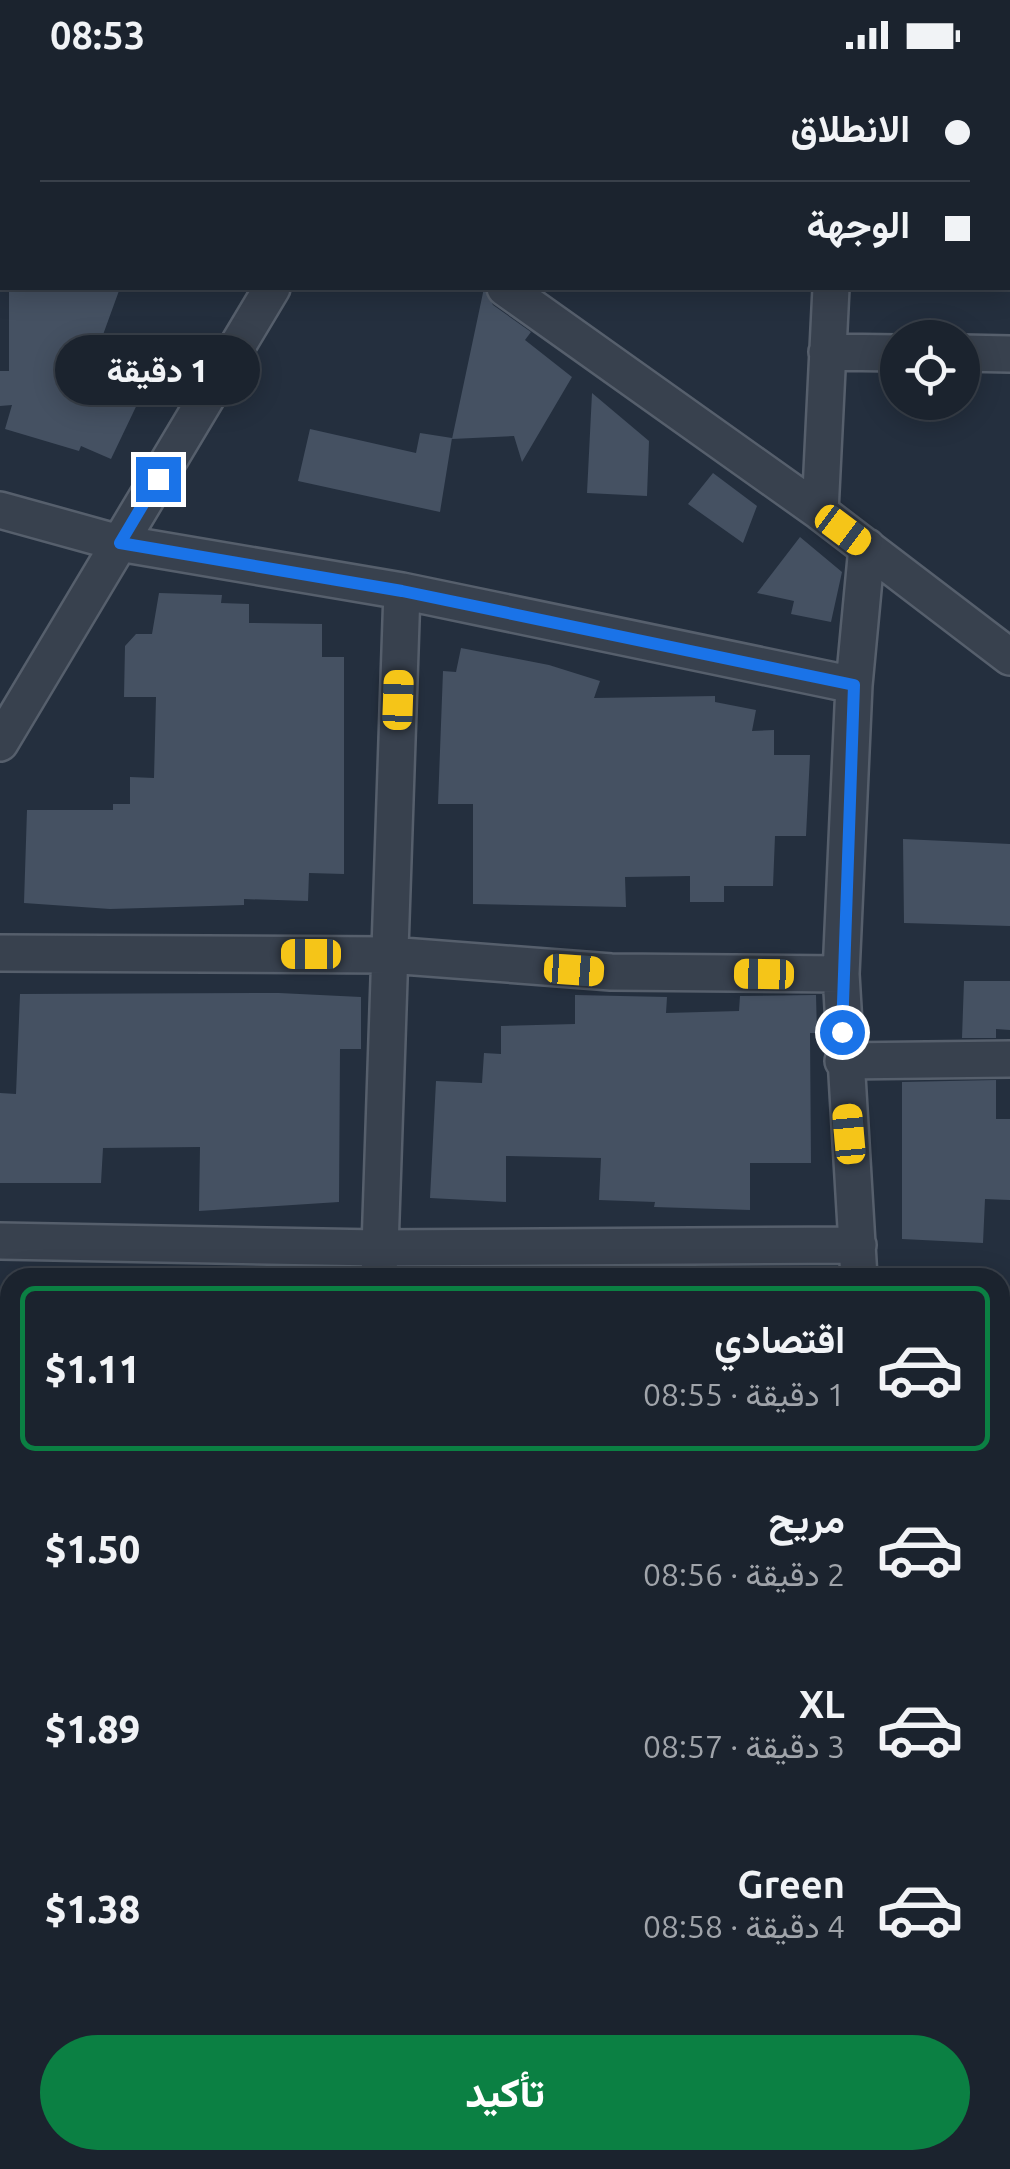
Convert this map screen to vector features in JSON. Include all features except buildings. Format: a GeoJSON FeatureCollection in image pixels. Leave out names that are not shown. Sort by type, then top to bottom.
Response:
{"type":"FeatureCollection","features":[{"type":"Feature","properties":{"kind":"street"},"geometry":{"type":"LineString","coordinates":[[0,743],[271,290]]}},
{"type":"Feature","properties":{"kind":"street"},"geometry":{"type":"LineString","coordinates":[[508,290],[820,512],[1010,657]]}},
{"type":"Feature","properties":{"kind":"street"},"geometry":{"type":"LineString","coordinates":[[820,512],[831,290]]}},
{"type":"Feature","properties":{"kind":"street"},"geometry":{"type":"LineString","coordinates":[[827,352],[880,353]]}},
{"type":"Feature","properties":{"kind":"street"},"geometry":{"type":"LineString","coordinates":[[980,353],[1010,354]]}},
{"type":"Feature","properties":{"kind":"street"},"geometry":{"type":"LineString","coordinates":[[0,510],[120,543],[402,591],[854,685]]}},
{"type":"Feature","properties":{"kind":"street"},"geometry":{"type":"LineString","coordinates":[[0,1241],[378,1263],[858,1261],[843,1060],[841,974],[854,685],[867,548]]}},
{"type":"Feature","properties":{"kind":"street"},"geometry":{"type":"LineString","coordinates":[[378,1263],[402,591]]}},
{"type":"Feature","properties":{"kind":"street"},"geometry":{"type":"LineString","coordinates":[[0,953],[389,955],[611,972],[841,974]]}},
{"type":"Feature","properties":{"kind":"street"},"geometry":{"type":"LineString","coordinates":[[843,1060],[1010,1058]]}},
{"type":"Feature","properties":{"kind":"route"},"geometry":{"type":"LineString","coordinates":[[158,479],[120,543],[402,591],[854,685],[841,974],[842,1032]]}}]}
